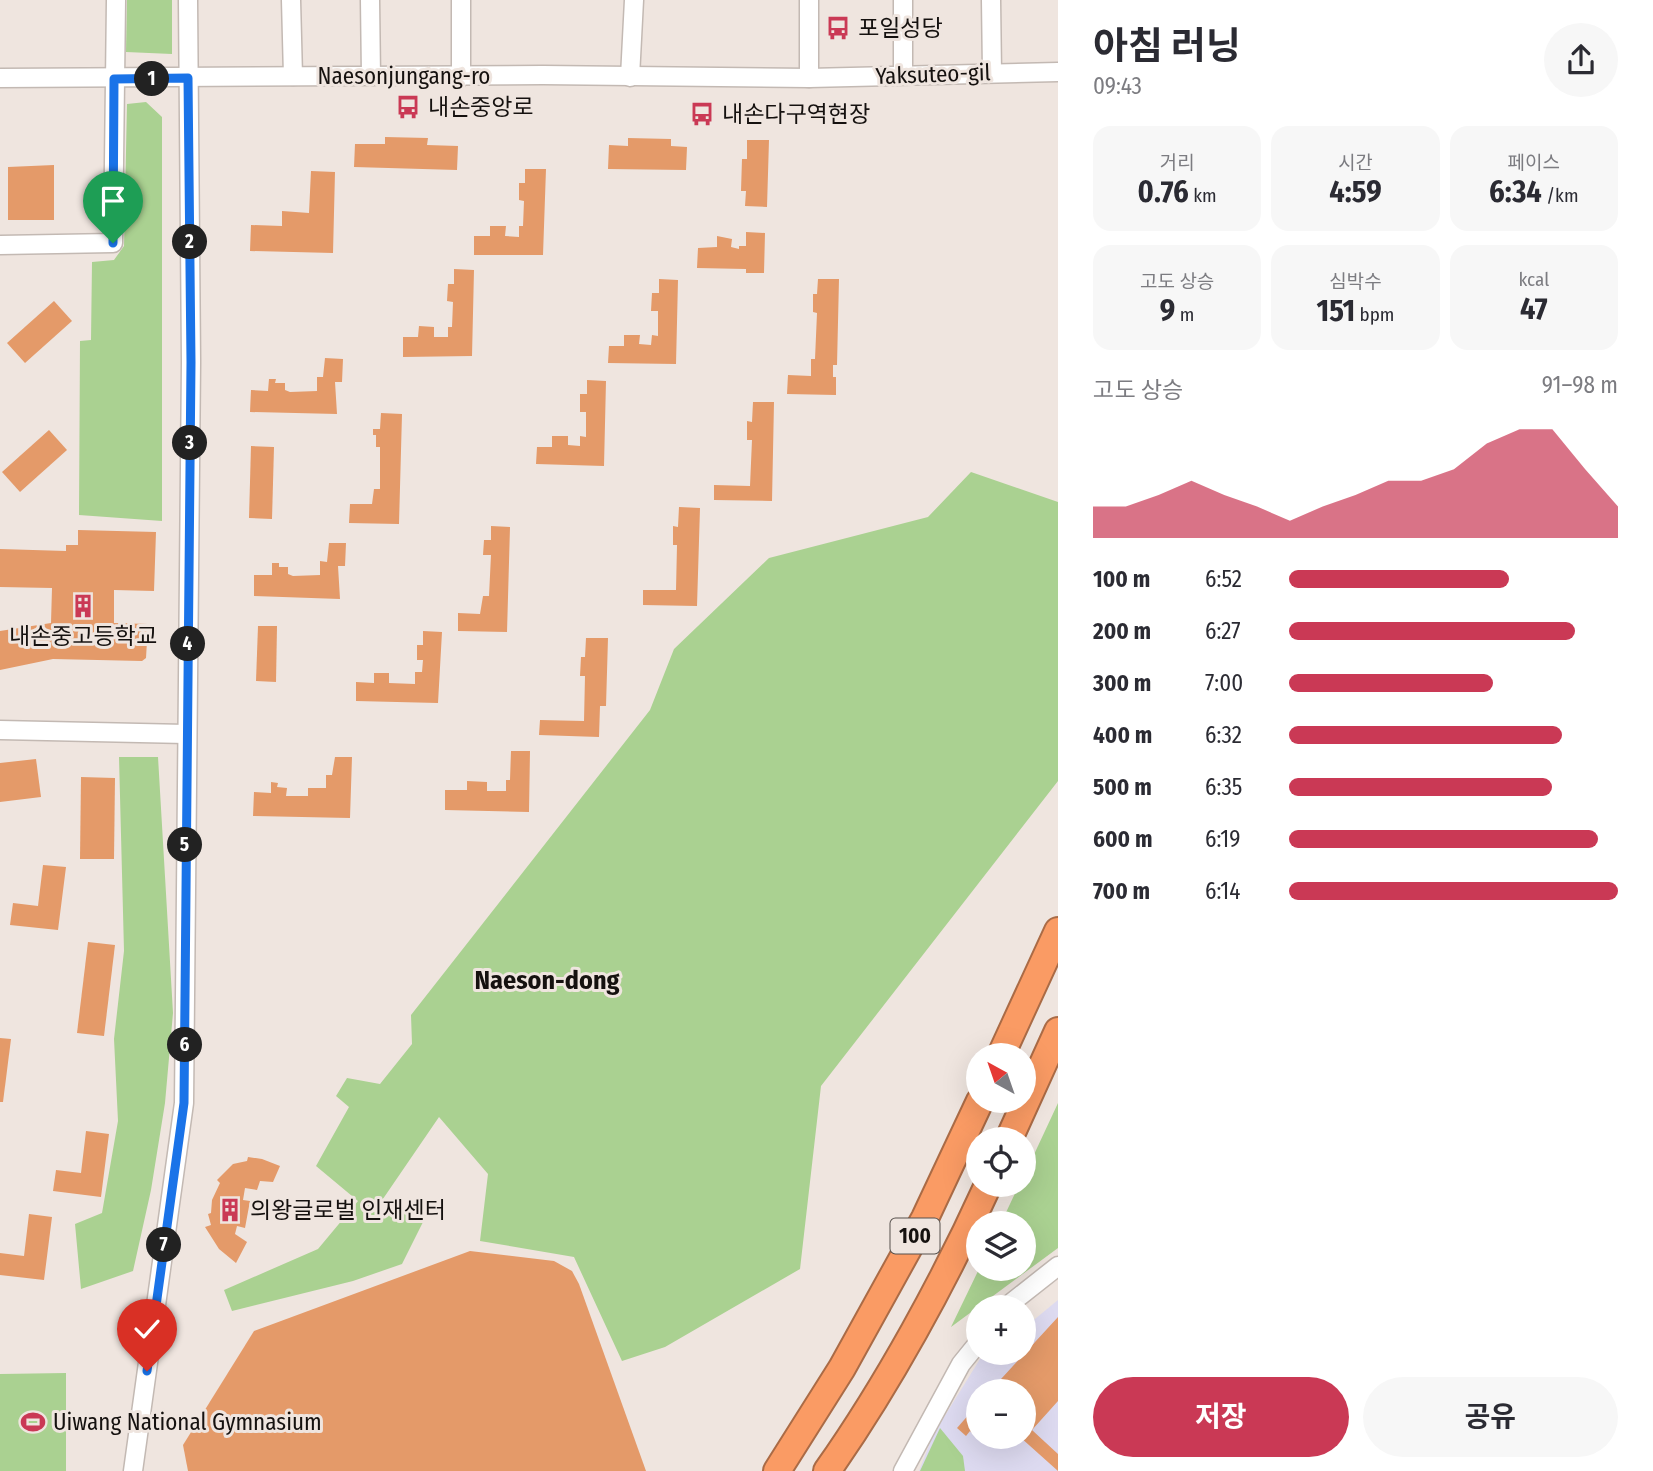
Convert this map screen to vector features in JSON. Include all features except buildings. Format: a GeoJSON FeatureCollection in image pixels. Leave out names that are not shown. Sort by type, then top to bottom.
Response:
{"type":"FeatureCollection","features":[{"type":"Feature","properties":{"kind":"highway"},"geometry":{"type":"LineString","coordinates":[[1007,1043],[1058,931]]}},
{"type":"Feature","properties":{"kind":"highway"},"geometry":{"type":"LineString","coordinates":[[1014,1127],[1058,1031]]}},
{"type":"Feature","properties":{"kind":"highway","name":"100"},"geometry":{"type":"LineString","coordinates":[[777,1471],[842,1368],[925,1218],[973,1113]]}},
{"type":"Feature","properties":{"kind":"highway","name":"100"},"geometry":{"type":"LineString","coordinates":[[827,1471],[881,1386],[964,1237],[982,1197]]}},
{"type":"Feature","properties":{"kind":"street"},"geometry":{"type":"LineString","coordinates":[[0,245],[113,243],[116,0]]}},
{"type":"Feature","properties":{"kind":"street"},"geometry":{"type":"LineString","coordinates":[[133,1471],[184,1103],[191,362],[188,0]]}},
{"type":"Feature","properties":{"kind":"street"},"geometry":{"type":"LineString","coordinates":[[291,0],[293,76]]}},
{"type":"Feature","properties":{"kind":"street"},"geometry":{"type":"LineString","coordinates":[[370,0],[371,76]]}},
{"type":"Feature","properties":{"kind":"street"},"geometry":{"type":"LineString","coordinates":[[461,0],[461,77]]}},
{"type":"Feature","properties":{"kind":"street"},"geometry":{"type":"LineString","coordinates":[[630,77],[634,0]]}},
{"type":"Feature","properties":{"kind":"street"},"geometry":{"type":"LineString","coordinates":[[808,78],[809,0]]}},
{"type":"Feature","properties":{"kind":"street"},"geometry":{"type":"LineString","coordinates":[[903,0],[903,75]]}},
{"type":"Feature","properties":{"kind":"street"},"geometry":{"type":"LineString","coordinates":[[991,0],[992,72]]}},
{"type":"Feature","properties":{"kind":"street","name":"Yaksuteo-gil"},"geometry":{"type":"LineString","coordinates":[[808,78],[1058,72]]}},
{"type":"Feature","properties":{"kind":"street","name":"Naesonjungang-ro"},"geometry":{"type":"LineString","coordinates":[[0,78],[808,78]]}},
{"type":"Feature","properties":{"kind":"street"},"geometry":{"type":"LineString","coordinates":[[0,730],[186,734]]}},
{"type":"Feature","properties":{"kind":"street"},"geometry":{"type":"LineString","coordinates":[[1021,1295],[1058,1266]]}},
{"type":"Feature","properties":{"kind":"street"},"geometry":{"type":"LineString","coordinates":[[903,1471],[966,1358]]}},
{"type":"Feature","properties":{"kind":"shaded area"},"geometry":{"type":"Polygon","coordinates":[[[1058,1300],[1058,1471],[919,1471],[933,1435],[966,1382],[966,1449],[1036,1449],[1036,1379],[968,1379],[976,1365],[1036,1365],[1036,1318],[1058,1300]]]}},
{"type":"Feature","properties":{"kind":"green space"},"geometry":{"type":"Polygon","coordinates":[[[127,0],[172,0],[172,54],[126,52],[127,0]]]}},
{"type":"Feature","properties":{"kind":"green space"},"geometry":{"type":"Polygon","coordinates":[[[146,102],[162,117],[162,521],[79,515],[80,341],[91,340],[92,262],[114,260],[124,246],[127,104],[146,102]]]}},
{"type":"Feature","properties":{"kind":"green space"},"geometry":{"type":"Polygon","coordinates":[[[971,472],[1058,502],[1058,781],[821,1086],[800,1269],[665,1347],[622,1361],[574,1257],[480,1241],[488,1174],[439,1117],[374,1212],[429,1210],[402,1264],[353,1281],[232,1311],[224,1290],[318,1249],[358,1201],[316,1166],[349,1107],[336,1096],[347,1078],[380,1084],[412,1044],[411,1015],[650,710],[674,649],[769,558],[928,517],[971,472]]]}},
{"type":"Feature","properties":{"kind":"green space"},"geometry":{"type":"Polygon","coordinates":[[[119,757],[158,757],[173,1013],[165,1103],[151,1190],[133,1271],[81,1289],[75,1224],[102,1213],[118,1121],[114,1039],[124,951],[119,757]]]}},
{"type":"Feature","properties":{"kind":"green space"},"geometry":{"type":"Polygon","coordinates":[[[1058,1103],[1058,1248],[1036,1264],[1036,1211],[1007,1211],[1013,1197],[1036,1197],[1036,1150],[1058,1103]]]}},
{"type":"Feature","properties":{"kind":"green space"},"geometry":{"type":"Polygon","coordinates":[[[973,1281],[1013,1281],[994,1295],[966,1295],[973,1281]]]}},
{"type":"Feature","properties":{"kind":"green space"},"geometry":{"type":"Polygon","coordinates":[[[966,1296],[966,1316],[951,1327],[966,1296]]]}},
{"type":"Feature","properties":{"kind":"green space","name":"Uiwang National Gymnasium"},"geometry":{"type":"Polygon","coordinates":[[[66,1373],[66,1471],[0,1471],[0,1374],[66,1373]]]}},
{"type":"Feature","properties":{"kind":"green space"},"geometry":{"type":"Polygon","coordinates":[[[940,1428],[963,1456],[965,1471],[920,1471],[940,1428]]]}},
{"type":"Feature","properties":{"kind":"place","name":"포일성당"},"geometry":{"type":"Point","coordinates":[838,28]}},
{"type":"Feature","properties":{"kind":"place","name":"내손중앙로"},"geometry":{"type":"Point","coordinates":[408,107]}},
{"type":"Feature","properties":{"kind":"place","name":"내손다구역현장"},"geometry":{"type":"Point","coordinates":[702,114]}},
{"type":"Feature","properties":{"kind":"place","name":"내손중고등학교"},"geometry":{"type":"Point","coordinates":[83,606]}},
{"type":"Feature","properties":{"kind":"place","name":"의왕글로벌 인재센터"},"geometry":{"type":"Point","coordinates":[230,1210]}},
{"type":"Feature","properties":{"kind":"place","name":"Uiwang National Gymnasium"},"geometry":{"type":"Point","coordinates":[33,1422]}},
{"type":"Feature","properties":{"kind":"district","name":"Naeson-dong"},"geometry":{"type":"Point","coordinates":[547,980]}},
{"type":"Feature","properties":{"kind":"route"},"geometry":{"type":"LineString","coordinates":[[113,243],[114,79],[188,78],[191,362],[184,1103],[147,1371]]}}]}
